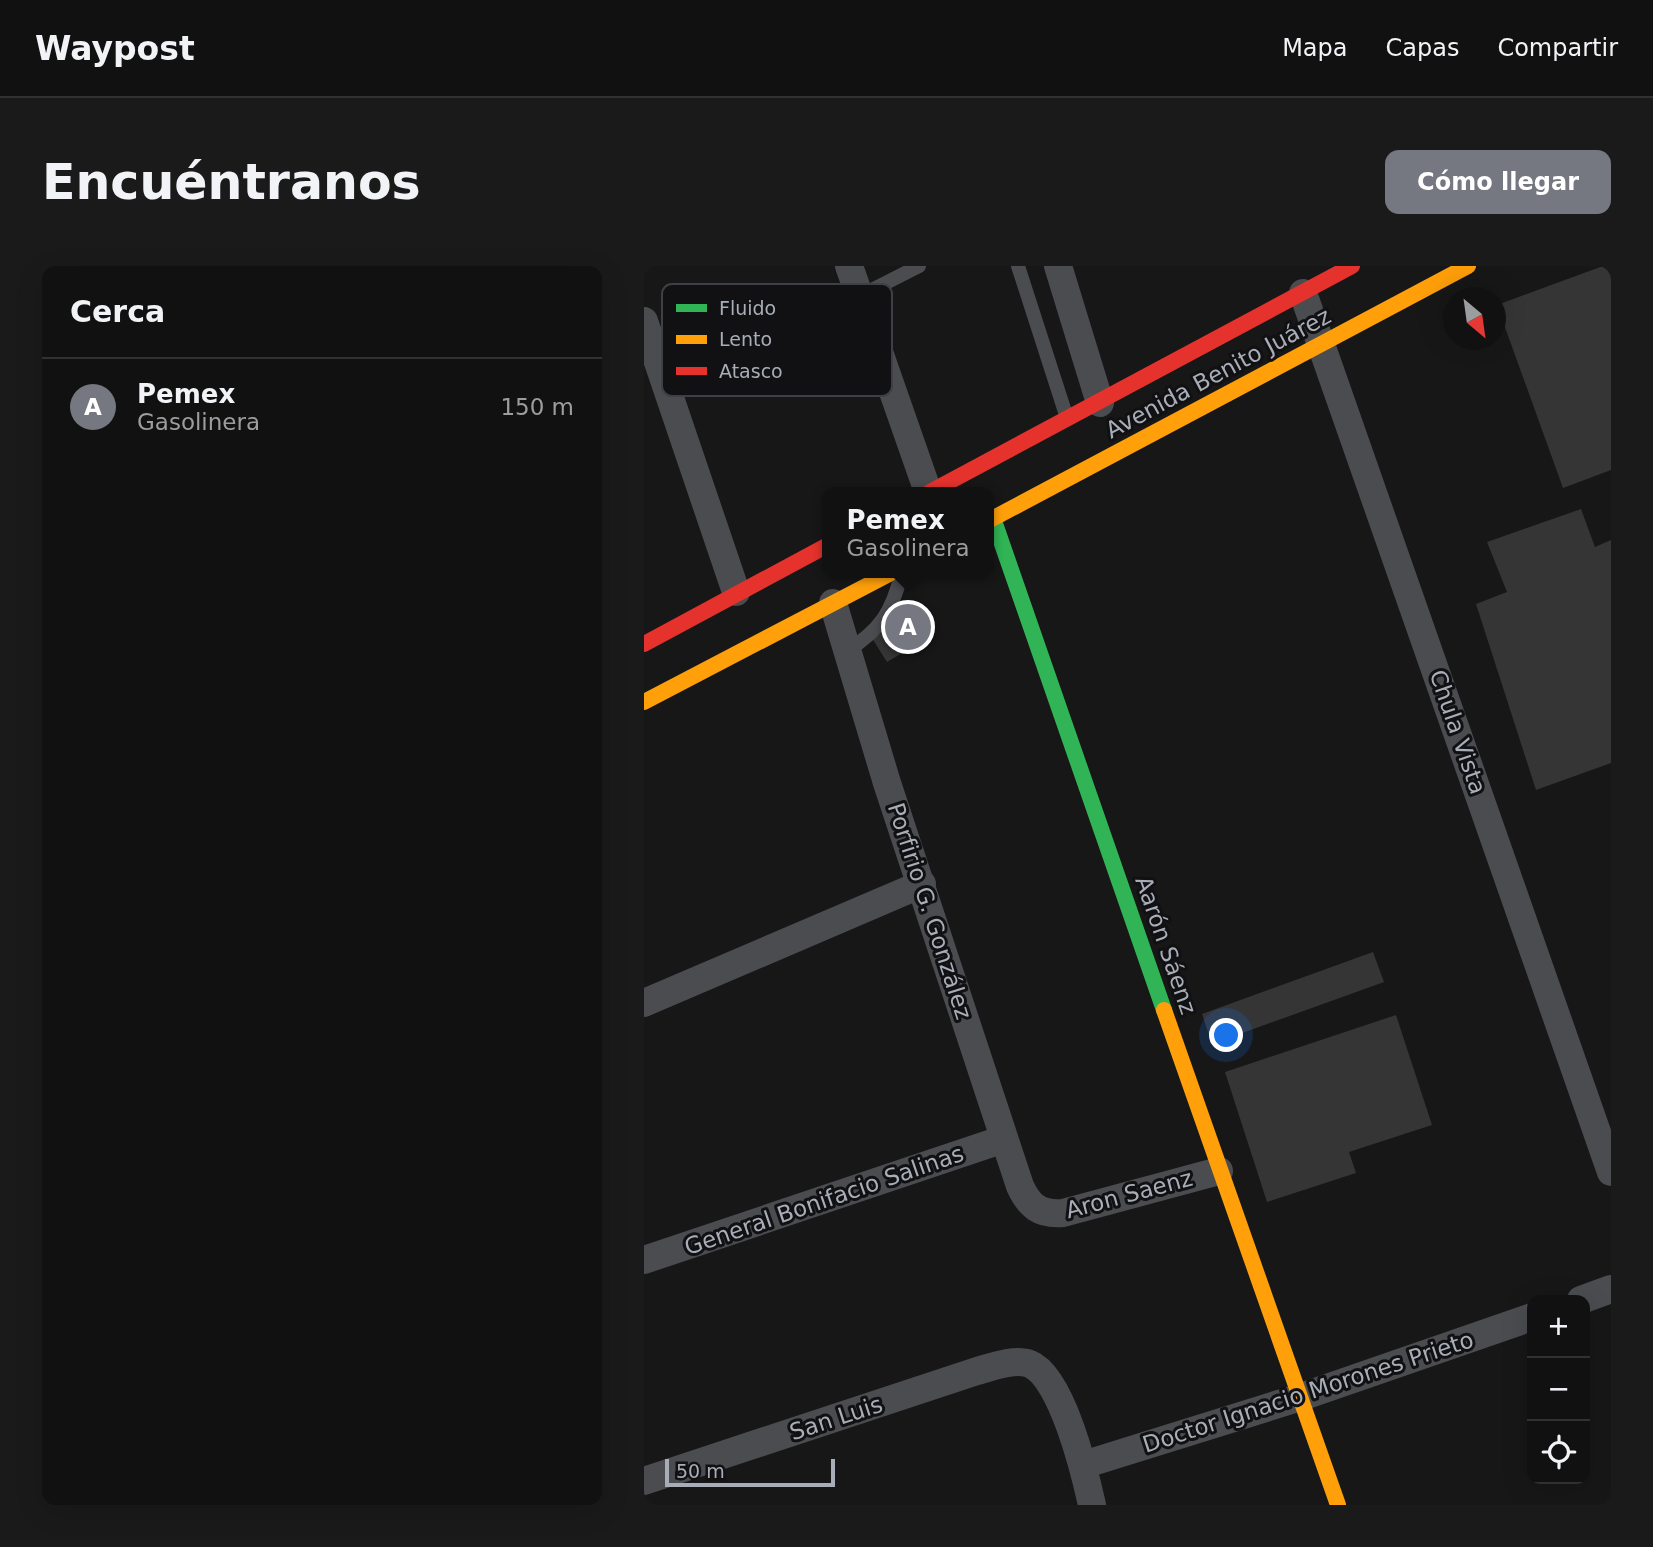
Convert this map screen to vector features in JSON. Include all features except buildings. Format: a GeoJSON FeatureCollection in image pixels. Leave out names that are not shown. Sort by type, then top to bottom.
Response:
{"type":"FeatureCollection","features":[{"type":"Feature","properties":{"kind":"main road","name":"Avenida Benito Juárez"},"geometry":{"type":"LineString","coordinates":[[939,487],[1352,266]]}},
{"type":"Feature","properties":{"kind":"main road","name":"Avenida Benito Juárez"},"geometry":{"type":"LineString","coordinates":[[994,517],[1468,266]]}},
{"type":"Feature","properties":{"kind":"main road","name":"Aarón Sáenz"},"geometry":{"type":"LineString","coordinates":[[994,527],[1338,1505]]}},
{"type":"Feature","properties":{"kind":"main road"},"geometry":{"type":"LineString","coordinates":[[644,644],[736,592],[822,548]]}},
{"type":"Feature","properties":{"kind":"main road"},"geometry":{"type":"LineString","coordinates":[[644,702],[830,598],[879,578]]}},
{"type":"Feature","properties":{"kind":"main road"},"geometry":{"type":"LineString","coordinates":[[736,592],[743,599],[754,600],[787,586]]}},
{"type":"Feature","properties":{"kind":"street"},"geometry":{"type":"LineString","coordinates":[[849,266],[856,284]]}},
{"type":"Feature","properties":{"kind":"street"},"geometry":{"type":"LineString","coordinates":[[1058,266],[1100,402]]}},
{"type":"Feature","properties":{"kind":"street","name":"Chula Vista"},"geometry":{"type":"LineString","coordinates":[[1303,293],[1611,1172]]}},
{"type":"Feature","properties":{"kind":"street"},"geometry":{"type":"LineString","coordinates":[[644,321],[662,374]]}},
{"type":"Feature","properties":{"kind":"street"},"geometry":{"type":"LineString","coordinates":[[892,387],[927,487]]}},
{"type":"Feature","properties":{"kind":"street"},"geometry":{"type":"LineString","coordinates":[[669,396],[736,592]]}},
{"type":"Feature","properties":{"kind":"street","name":"Porfirio G. González"},"geometry":{"type":"LineString","coordinates":[[830,598],[887,783],[1020,1186],[1025,1198],[1039,1211]]}},
{"type":"Feature","properties":{"kind":"street"},"geometry":{"type":"LineString","coordinates":[[644,1003],[922,884]]}},
{"type":"Feature","properties":{"kind":"street","name":"General Bonifacio Salinas"},"geometry":{"type":"LineString","coordinates":[[644,1260],[1004,1139]]}},
{"type":"Feature","properties":{"kind":"street","name":"Aron Saenz"},"geometry":{"type":"LineString","coordinates":[[1039,1211],[1063,1213],[1219,1171]]}},
{"type":"Feature","properties":{"kind":"street"},"geometry":{"type":"LineString","coordinates":[[1590,1297],[1611,1289]]}},
{"type":"Feature","properties":{"kind":"street","name":"Doctor Ignacio Morones Prieto"},"geometry":{"type":"LineString","coordinates":[[1083,1465],[1301,1398],[1527,1319]]}},
{"type":"Feature","properties":{"kind":"street","name":"San Luis"},"geometry":{"type":"LineString","coordinates":[[644,1481],[977,1371],[1012,1363],[1029,1364],[1040,1371],[1056,1393],[1083,1465]]}},
{"type":"Feature","properties":{"kind":"street"},"geometry":{"type":"LineString","coordinates":[[1083,1465],[1092,1505]]}},
{"type":"Feature","properties":{"kind":"lane"},"geometry":{"type":"LineString","coordinates":[[884,284],[919,266]]}},
{"type":"Feature","properties":{"kind":"lane"},"geometry":{"type":"LineString","coordinates":[[1018,266],[1067,420]]}},
{"type":"Feature","properties":{"kind":"lane"},"geometry":{"type":"LineString","coordinates":[[847,651],[882,622],[895,600],[901,578]]}},
{"type":"Feature","properties":{"kind":"traffic: fast"},"geometry":{"type":"LineString","coordinates":[[994,521],[1164,1010]]}},
{"type":"Feature","properties":{"kind":"traffic: slow"},"geometry":{"type":"LineString","coordinates":[[994,518],[1468,266]]}},
{"type":"Feature","properties":{"kind":"traffic: slow"},"geometry":{"type":"LineString","coordinates":[[644,702],[881,578]]}},
{"type":"Feature","properties":{"kind":"traffic: slow"},"geometry":{"type":"LineString","coordinates":[[1164,1010],[1338,1505]]}},
{"type":"Feature","properties":{"kind":"traffic: jam"},"geometry":{"type":"LineString","coordinates":[[939,487],[1352,266]]}},
{"type":"Feature","properties":{"kind":"traffic: jam"},"geometry":{"type":"LineString","coordinates":[[644,644],[822,548]]}},
{"type":"Feature","properties":{"kind":"place","name":"Pemex"},"geometry":{"type":"Point","coordinates":[908,627]}}]}
